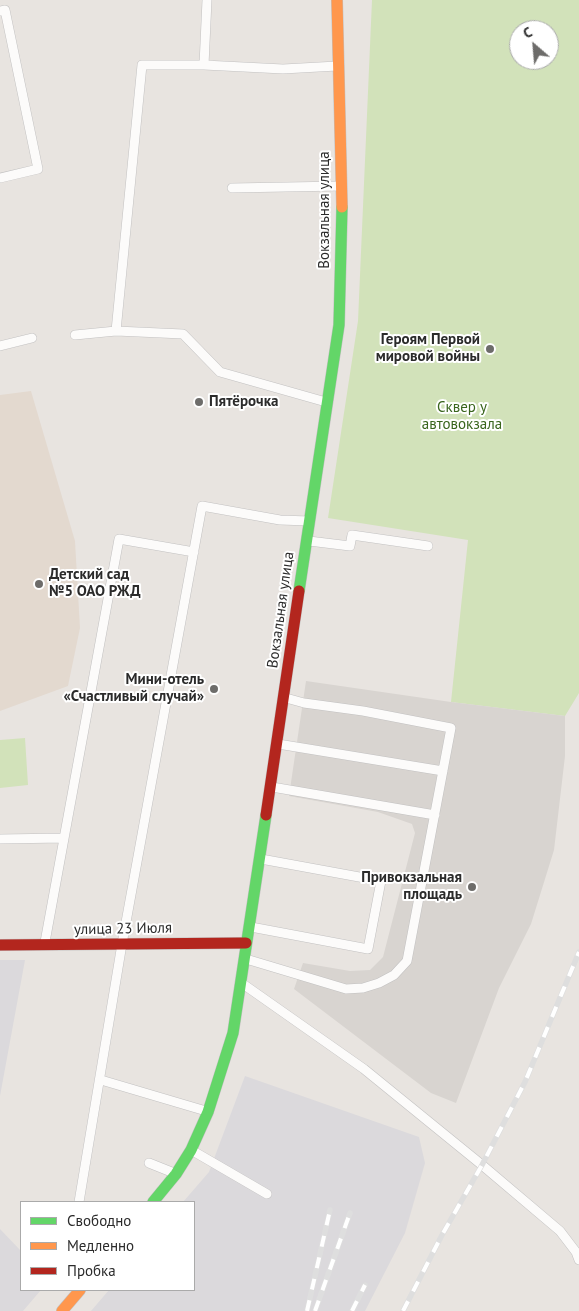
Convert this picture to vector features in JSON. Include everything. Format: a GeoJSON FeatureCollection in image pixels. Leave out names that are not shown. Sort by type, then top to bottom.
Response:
{"type":"FeatureCollection","features":[{"type":"Feature","properties":{"kind":"main road","name":"Вокзальная улица"},"geometry":{"type":"LineString","coordinates":[[154,1201],[176,1174],[191,1150],[208,1112],[233,1033],[241,982],[339,325],[342,186],[337,66],[337,0]]}},
{"type":"Feature","properties":{"kind":"main road","name":"улица 23 Июля"},"geometry":{"type":"LineString","coordinates":[[0,945],[246,943]]}},
{"type":"Feature","properties":{"kind":"main road"},"geometry":{"type":"LineString","coordinates":[[62,1311],[79,1291]]}},
{"type":"Feature","properties":{"kind":"lane"},"geometry":{"type":"LineString","coordinates":[[204,65],[207,0]]}},
{"type":"Feature","properties":{"kind":"lane"},"geometry":{"type":"LineString","coordinates":[[0,11],[5,10],[38,169],[0,178]]}},
{"type":"Feature","properties":{"kind":"lane"},"geometry":{"type":"LineString","coordinates":[[116,331],[142,65],[204,65],[283,69],[337,66]]}},
{"type":"Feature","properties":{"kind":"lane"},"geometry":{"type":"LineString","coordinates":[[232,188],[342,186]]}},
{"type":"Feature","properties":{"kind":"lane"},"geometry":{"type":"LineString","coordinates":[[75,335],[116,331],[182,334],[220,372],[328,403]]}},
{"type":"Feature","properties":{"kind":"lane"},"geometry":{"type":"LineString","coordinates":[[0,346],[32,338]]}},
{"type":"Feature","properties":{"kind":"lane"},"geometry":{"type":"LineString","coordinates":[[79,1201],[101,1080],[122,944],[202,506],[280,520],[309,521]]}},
{"type":"Feature","properties":{"kind":"lane"},"geometry":{"type":"LineString","coordinates":[[306,540],[350,546],[352,535],[428,546]]}},
{"type":"Feature","properties":{"kind":"lane"},"geometry":{"type":"LineString","coordinates":[[45,945],[119,539],[194,552]]}},
{"type":"Feature","properties":{"kind":"lane"},"geometry":{"type":"LineString","coordinates":[[244,958],[346,989],[363,988],[379,983],[394,975],[407,961],[451,728],[284,698]]}},
{"type":"Feature","properties":{"kind":"lane"},"geometry":{"type":"LineString","coordinates":[[276,743],[443,771]]}},
{"type":"Feature","properties":{"kind":"lane"},"geometry":{"type":"LineString","coordinates":[[269,787],[435,815]]}},
{"type":"Feature","properties":{"kind":"lane"},"geometry":{"type":"LineString","coordinates":[[0,839],[64,838]]}},
{"type":"Feature","properties":{"kind":"lane"},"geometry":{"type":"LineString","coordinates":[[248,926],[368,948],[381,881],[258,858]]}},
{"type":"Feature","properties":{"kind":"lane"},"geometry":{"type":"LineString","coordinates":[[241,982],[364,1069],[560,1231],[578,1256]]}},
{"type":"Feature","properties":{"kind":"lane"},"geometry":{"type":"LineString","coordinates":[[101,1080],[208,1112]]}},
{"type":"Feature","properties":{"kind":"lane"},"geometry":{"type":"LineString","coordinates":[[191,1150],[267,1194]]}},
{"type":"Feature","properties":{"kind":"lane"},"geometry":{"type":"LineString","coordinates":[[149,1162],[176,1174]]}},
{"type":"Feature","properties":{"kind":"shaded area","name":"Детский сад №5 ОАО РЖД"},"geometry":{"type":"Polygon","coordinates":[[[31,391],[75,541],[80,628],[68,686],[0,711],[0,395],[31,391]]]}},
{"type":"Feature","properties":{"kind":"shaded area","name":"Привокзальная площадь"},"geometry":{"type":"Polygon","coordinates":[[[306,681],[565,716],[565,756],[554,850],[531,924],[499,988],[456,1103],[431,1093],[294,989],[303,963],[350,971],[370,970],[383,957],[415,833],[412,824],[378,812],[289,796],[306,681]]]}},
{"type":"Feature","properties":{"kind":"shaded area"},"geometry":{"type":"Polygon","coordinates":[[[0,960],[25,960],[0,1096],[0,960]]]}},
{"type":"Feature","properties":{"kind":"shaded area"},"geometry":{"type":"Polygon","coordinates":[[[245,1076],[419,1137],[425,1163],[405,1233],[365,1311],[91,1311],[108,1291],[195,1291],[195,1201],[184,1201],[209,1172],[245,1076]]]}},
{"type":"Feature","properties":{"kind":"shaded area"},"geometry":{"type":"Polygon","coordinates":[[[0,1229],[20,1250],[20,1291],[40,1291],[23,1311],[0,1311],[0,1229]]]}},
{"type":"Feature","properties":{"kind":"green space","name":"Сквер у автовокзала"},"geometry":{"type":"Polygon","coordinates":[[[372,0],[579,0],[579,693],[565,716],[451,702],[468,540],[328,518],[358,321],[372,0]]]}},
{"type":"Feature","properties":{"kind":"green space"},"geometry":{"type":"Polygon","coordinates":[[[25,738],[28,785],[0,788],[0,740],[25,738]]]}},
{"type":"Feature","properties":{"kind":"railway"},"geometry":{"type":"LineString","coordinates":[[403,1311],[525,1082],[579,952]]}},
{"type":"Feature","properties":{"kind":"railway"},"geometry":{"type":"LineString","coordinates":[[307,1311],[330,1210]]}},
{"type":"Feature","properties":{"kind":"railway"},"geometry":{"type":"LineString","coordinates":[[315,1311],[350,1213]]}},
{"type":"Feature","properties":{"kind":"railway"},"geometry":{"type":"LineString","coordinates":[[352,1311],[365,1285]]}},
{"type":"Feature","properties":{"kind":"traffic: fast"},"geometry":{"type":"LineString","coordinates":[[299,591],[339,325],[342,207]]}},
{"type":"Feature","properties":{"kind":"traffic: fast"},"geometry":{"type":"LineString","coordinates":[[154,1201],[176,1174],[191,1150],[208,1112],[233,1033],[266,815]]}},
{"type":"Feature","properties":{"kind":"traffic: slow"},"geometry":{"type":"LineString","coordinates":[[337,0],[342,207]]}},
{"type":"Feature","properties":{"kind":"traffic: slow"},"geometry":{"type":"LineString","coordinates":[[62,1311],[79,1291]]}},
{"type":"Feature","properties":{"kind":"traffic: jam"},"geometry":{"type":"LineString","coordinates":[[266,815],[299,591]]}},
{"type":"Feature","properties":{"kind":"traffic: jam"},"geometry":{"type":"LineString","coordinates":[[0,945],[246,943]]}},
{"type":"Feature","properties":{"kind":"place","name":"Героям Первой мировой войны"},"geometry":{"type":"Point","coordinates":[490,349]}},
{"type":"Feature","properties":{"kind":"place","name":"Пятёрочка"},"geometry":{"type":"Point","coordinates":[199,402]}},
{"type":"Feature","properties":{"kind":"place","name":"Детский сад №5 ОАО РЖД"},"geometry":{"type":"Point","coordinates":[39,584]}},
{"type":"Feature","properties":{"kind":"place","name":"Мини-отель «Счастливый случай»"},"geometry":{"type":"Point","coordinates":[214,689]}},
{"type":"Feature","properties":{"kind":"place","name":"Привокзальная площадь"},"geometry":{"type":"Point","coordinates":[472,887]}}]}
